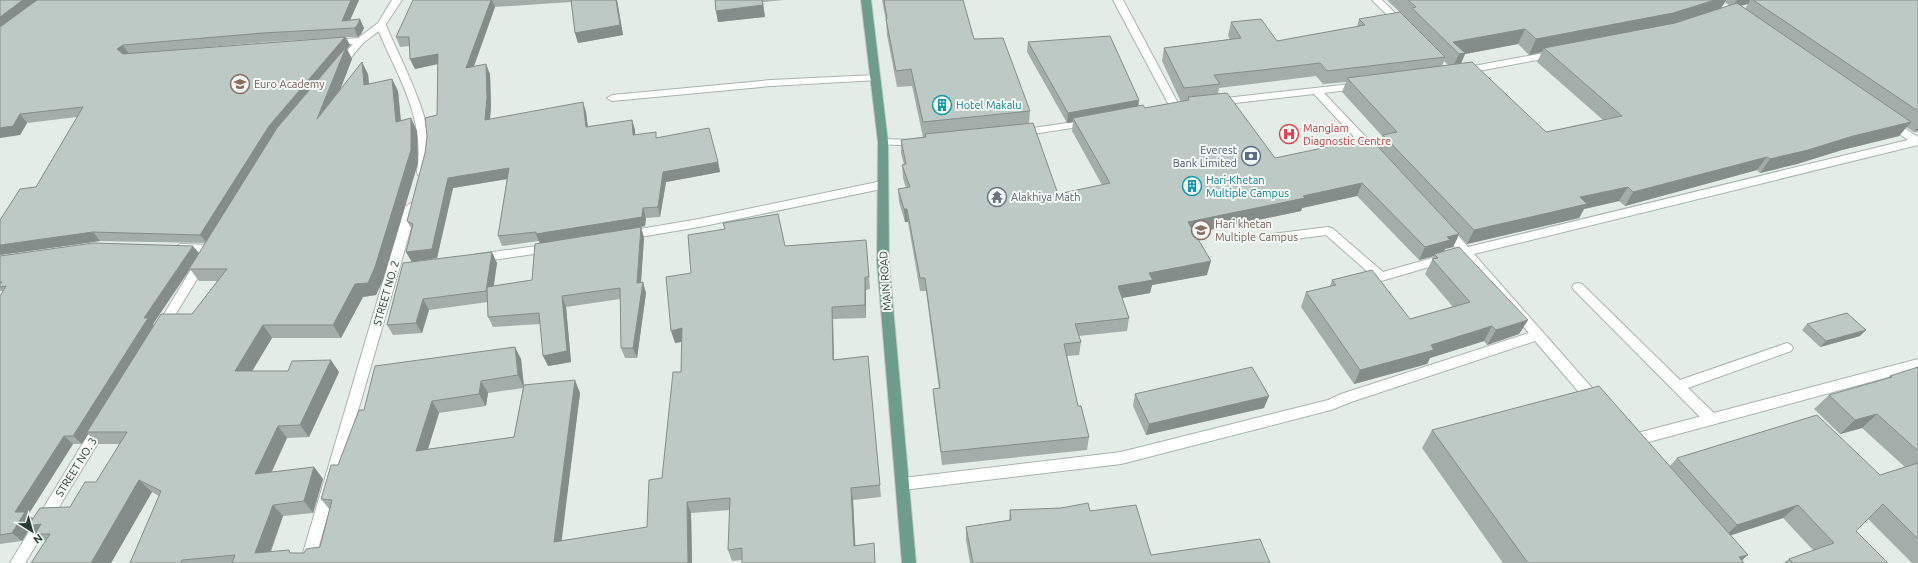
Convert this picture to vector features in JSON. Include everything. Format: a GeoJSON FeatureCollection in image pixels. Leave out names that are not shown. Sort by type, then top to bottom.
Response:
{"type":"FeatureCollection","features":[{"type":"Feature","properties":{"kind":"main road","name":"MAIN ROAD"},"geometry":{"type":"LineString","coordinates":[[866,0],[883,142],[883,262],[909,563]]}},
{"type":"Feature","properties":{"kind":"street"},"geometry":{"type":"LineString","coordinates":[[330,78],[360,41],[381,25],[397,0]]}},
{"type":"Feature","properties":{"kind":"street"},"geometry":{"type":"LineString","coordinates":[[1118,0],[1175,107]]}},
{"type":"Feature","properties":{"kind":"street"},"geometry":{"type":"LineString","coordinates":[[1377,0],[1413,35]]}},
{"type":"Feature","properties":{"kind":"street","name":"STREET NO. 2"},"geometry":{"type":"LineString","coordinates":[[307,563],[424,163],[424,133],[417,108],[381,25]]}},
{"type":"Feature","properties":{"kind":"street"},"geometry":{"type":"LineString","coordinates":[[321,43],[360,41]]}},
{"type":"Feature","properties":{"kind":"street"},"geometry":{"type":"LineString","coordinates":[[1450,74],[1566,52]]}},
{"type":"Feature","properties":{"kind":"street"},"geometry":{"type":"LineString","coordinates":[[612,98],[771,83],[875,78]]}},
{"type":"Feature","properties":{"kind":"street"},"geometry":{"type":"LineString","coordinates":[[1207,103],[1317,92],[1372,84]]}},
{"type":"Feature","properties":{"kind":"street"},"geometry":{"type":"LineString","coordinates":[[1317,92],[1380,159]]}},
{"type":"Feature","properties":{"kind":"street"},"geometry":{"type":"LineString","coordinates":[[1880,115],[1918,141]]}},
{"type":"Feature","properties":{"kind":"street"},"geometry":{"type":"LineString","coordinates":[[1012,134],[1097,122]]}},
{"type":"Feature","properties":{"kind":"street"},"geometry":{"type":"LineString","coordinates":[[1272,238],[1328,231],[1381,277],[1466,252],[1918,141]]}},
{"type":"Feature","properties":{"kind":"street"},"geometry":{"type":"LineString","coordinates":[[883,142],[906,144],[929,142]]}},
{"type":"Feature","properties":{"kind":"street"},"geometry":{"type":"LineString","coordinates":[[616,237],[699,223],[882,185]]}},
{"type":"Feature","properties":{"kind":"street"},"geometry":{"type":"LineString","coordinates":[[1434,217],[1604,412]]}},
{"type":"Feature","properties":{"kind":"street"},"geometry":{"type":"LineString","coordinates":[[156,336],[218,236]]}},
{"type":"Feature","properties":{"kind":"street"},"geometry":{"type":"LineString","coordinates":[[470,259],[563,246]]}},
{"type":"Feature","properties":{"kind":"street"},"geometry":{"type":"LineString","coordinates":[[170,248],[210,249]]}},
{"type":"Feature","properties":{"kind":"street"},"geometry":{"type":"LineString","coordinates":[[393,270],[408,268]]}},
{"type":"Feature","properties":{"kind":"street"},"geometry":{"type":"LineString","coordinates":[[1578,287],[1711,419]]}},
{"type":"Feature","properties":{"kind":"street"},"geometry":{"type":"LineString","coordinates":[[903,484],[1122,458],[1331,405],[1346,398],[1538,335]]}},
{"type":"Feature","properties":{"kind":"street"},"geometry":{"type":"LineString","coordinates":[[1678,386],[1786,348]]}},
{"type":"Feature","properties":{"kind":"street"},"geometry":{"type":"LineString","coordinates":[[1630,441],[1918,364]]}},
{"type":"Feature","properties":{"kind":"street","name":"STREET NO. 3"},"geometry":{"type":"LineString","coordinates":[[17,563],[107,416]]}},
{"type":"Feature","properties":{"kind":"street"},"geometry":{"type":"LineString","coordinates":[[1620,430],[1640,454]]}},
{"type":"Feature","properties":{"kind":"building"},"geometry":{"type":"Polygon","coordinates":[[[0,0],[23,0],[0,17],[0,0]]]}},
{"type":"Feature","properties":{"kind":"building"},"geometry":{"type":"Polygon","coordinates":[[[37,0],[351,0],[342,21],[360,19],[357,26],[354,28],[263,33],[123,45],[117,49],[123,54],[345,37],[269,126],[200,235],[93,232],[0,245],[0,220],[20,189],[36,187],[83,107],[20,114],[13,126],[0,128],[0,27],[37,0]]]}},
{"type":"Feature","properties":{"kind":"building"},"geometry":{"type":"Polygon","coordinates":[[[413,0],[491,0],[466,68],[486,64],[487,97],[485,120],[583,102],[586,127],[632,120],[633,135],[656,132],[656,138],[709,128],[718,162],[663,172],[658,207],[643,208],[642,217],[536,234],[536,232],[498,236],[509,168],[448,178],[432,249],[406,252],[413,224],[407,221],[425,153],[427,136],[425,118],[437,115],[438,54],[410,59],[409,37],[396,37],[413,0]]]}},
{"type":"Feature","properties":{"kind":"building"},"geometry":{"type":"Polygon","coordinates":[[[571,0],[616,0],[620,25],[575,33],[571,0]]]}},
{"type":"Feature","properties":{"kind":"building"},"geometry":{"type":"Polygon","coordinates":[[[715,0],[762,0],[763,5],[716,11],[715,0]]]}},
{"type":"Feature","properties":{"kind":"building"},"geometry":{"type":"Polygon","coordinates":[[[884,0],[963,0],[974,39],[1003,38],[1030,111],[923,122],[911,69],[896,71],[884,0]]]}},
{"type":"Feature","properties":{"kind":"building"},"geometry":{"type":"Polygon","coordinates":[[[1408,0],[1715,0],[1673,13],[1536,39],[1525,29],[1453,42],[1465,53],[1459,54],[1412,8],[1416,7],[1408,0]]]}},
{"type":"Feature","properties":{"kind":"building"},"geometry":{"type":"Polygon","coordinates":[[[1753,0],[1918,0],[1918,111],[1753,0]]]}},
{"type":"Feature","properties":{"kind":"building"},"geometry":{"type":"Polygon","coordinates":[[[1737,3],[1911,122],[1853,136],[1808,150],[1770,159],[1767,157],[1633,192],[1628,187],[1580,197],[1587,204],[1474,230],[1383,135],[1397,132],[1347,78],[1472,62],[1546,132],[1622,116],[1544,48],[1675,23],[1737,3]]]}},
{"type":"Feature","properties":{"kind":"building"},"geometry":{"type":"Polygon","coordinates":[[[1400,12],[1445,57],[1327,71],[1320,63],[1214,75],[1220,84],[1184,88],[1164,48],[1241,38],[1231,22],[1261,19],[1277,41],[1365,25],[1359,19],[1400,12]]]}},
{"type":"Feature","properties":{"kind":"building"},"geometry":{"type":"Polygon","coordinates":[[[1110,36],[1139,100],[1068,113],[1028,42],[1110,36]]]}},
{"type":"Feature","properties":{"kind":"building"},"geometry":{"type":"Polygon","coordinates":[[[346,47],[317,119],[362,62],[364,85],[392,79],[396,122],[411,118],[411,150],[375,267],[368,283],[355,284],[333,325],[263,325],[235,371],[288,371],[292,361],[331,360],[300,425],[278,426],[255,474],[314,467],[304,501],[273,505],[255,553],[289,550],[290,553],[304,553],[306,549],[320,547],[332,500],[321,499],[331,465],[338,465],[359,410],[364,410],[375,366],[515,347],[518,375],[481,381],[479,394],[432,401],[416,451],[514,437],[524,385],[575,380],[554,542],[647,527],[649,480],[662,478],[673,372],[681,372],[682,328],[671,331],[666,277],[691,273],[688,235],[725,229],[723,223],[778,214],[785,246],[866,240],[869,277],[865,277],[865,305],[832,307],[833,360],[868,356],[880,485],[851,488],[854,546],[874,543],[875,563],[742,563],[742,548],[728,550],[730,498],[687,502],[688,563],[232,563],[235,555],[182,560],[181,563],[130,563],[161,491],[139,480],[91,563],[31,563],[50,534],[35,534],[41,524],[28,526],[40,508],[70,507],[85,482],[96,482],[127,432],[87,432],[161,314],[192,314],[227,269],[189,269],[277,128],[346,47]]]}},
{"type":"Feature","properties":{"kind":"building"},"geometry":{"type":"Polygon","coordinates":[[[1227,93],[1275,158],[1370,138],[1459,234],[1447,237],[1450,240],[1425,247],[1362,183],[1303,196],[1305,198],[1188,222],[1211,261],[1149,273],[1153,280],[1118,286],[1129,318],[1075,324],[1081,342],[1064,344],[1078,406],[1081,406],[1089,437],[941,452],[933,389],[940,388],[925,278],[920,278],[907,209],[904,209],[898,189],[910,187],[902,165],[906,164],[901,140],[926,137],[925,134],[1033,123],[1058,194],[1110,183],[1073,118],[1143,105],[1145,108],[1189,100],[1188,97],[1227,93]]]}},
{"type":"Feature","properties":{"kind":"building"},"geometry":{"type":"Polygon","coordinates":[[[641,227],[637,283],[643,282],[633,348],[621,348],[620,288],[562,296],[567,351],[543,356],[539,313],[488,317],[487,287],[532,280],[535,244],[641,227]]]}},
{"type":"Feature","properties":{"kind":"building"},"geometry":{"type":"Polygon","coordinates":[[[93,243],[193,246],[144,318],[148,318],[73,436],[64,436],[15,512],[25,512],[12,533],[0,535],[0,296],[6,286],[0,287],[2,282],[0,282],[0,256],[93,243]]]}},
{"type":"Feature","properties":{"kind":"building"},"geometry":{"type":"Polygon","coordinates":[[[1459,247],[1528,320],[1496,330],[1492,326],[1431,345],[1434,350],[1360,370],[1306,292],[1336,285],[1332,280],[1372,270],[1410,319],[1470,302],[1432,259],[1438,258],[1434,254],[1459,247]]]}},
{"type":"Feature","properties":{"kind":"building"},"geometry":{"type":"Polygon","coordinates":[[[492,252],[486,291],[423,299],[416,323],[387,325],[403,263],[492,252]]]}},
{"type":"Feature","properties":{"kind":"building"},"geometry":{"type":"Polygon","coordinates":[[[1847,313],[1866,330],[1826,341],[1807,324],[1847,313]]]}},
{"type":"Feature","properties":{"kind":"building"},"geometry":{"type":"Polygon","coordinates":[[[1252,367],[1269,396],[1149,424],[1135,394],[1252,367]]]}},
{"type":"Feature","properties":{"kind":"building"},"geometry":{"type":"Polygon","coordinates":[[[1918,367],[1918,451],[1877,414],[1855,420],[1829,395],[1892,377],[1890,376],[1918,367]]]}},
{"type":"Feature","properties":{"kind":"building"},"geometry":{"type":"Polygon","coordinates":[[[1599,386],[1748,555],[1739,557],[1744,563],[1528,563],[1432,430],[1599,386]]]}},
{"type":"Feature","properties":{"kind":"building"},"geometry":{"type":"Polygon","coordinates":[[[1817,415],[1880,475],[1918,463],[1918,539],[1883,504],[1856,531],[1888,563],[1793,563],[1789,559],[1834,543],[1798,505],[1737,525],[1677,458],[1817,415]]]}},
{"type":"Feature","properties":{"kind":"building"},"geometry":{"type":"Polygon","coordinates":[[[1088,503],[1090,511],[1136,505],[1151,555],[1260,539],[1270,563],[973,563],[966,527],[1011,520],[1010,510],[1061,508],[1088,503]]]}},
{"type":"Feature","properties":{"kind":"place","name":"Euro Academy"},"geometry":{"type":"Point","coordinates":[240,84]}},
{"type":"Feature","properties":{"kind":"place","name":"Hotel Makalu"},"geometry":{"type":"Point","coordinates":[942,105]}},
{"type":"Feature","properties":{"kind":"place","name":"Manglam Diagnostic Centre"},"geometry":{"type":"Point","coordinates":[1289,134]}},
{"type":"Feature","properties":{"kind":"place","name":"Everest Bank Limited"},"geometry":{"type":"Point","coordinates":[1251,156]}},
{"type":"Feature","properties":{"kind":"place","name":"Hari-Khetan Multiple Campus"},"geometry":{"type":"Point","coordinates":[1192,186]}},
{"type":"Feature","properties":{"kind":"place","name":"Alakhiya Math"},"geometry":{"type":"Point","coordinates":[997,197]}},
{"type":"Feature","properties":{"kind":"place","name":"Hari khetan Multiple Campus"},"geometry":{"type":"Point","coordinates":[1201,230]}}]}
